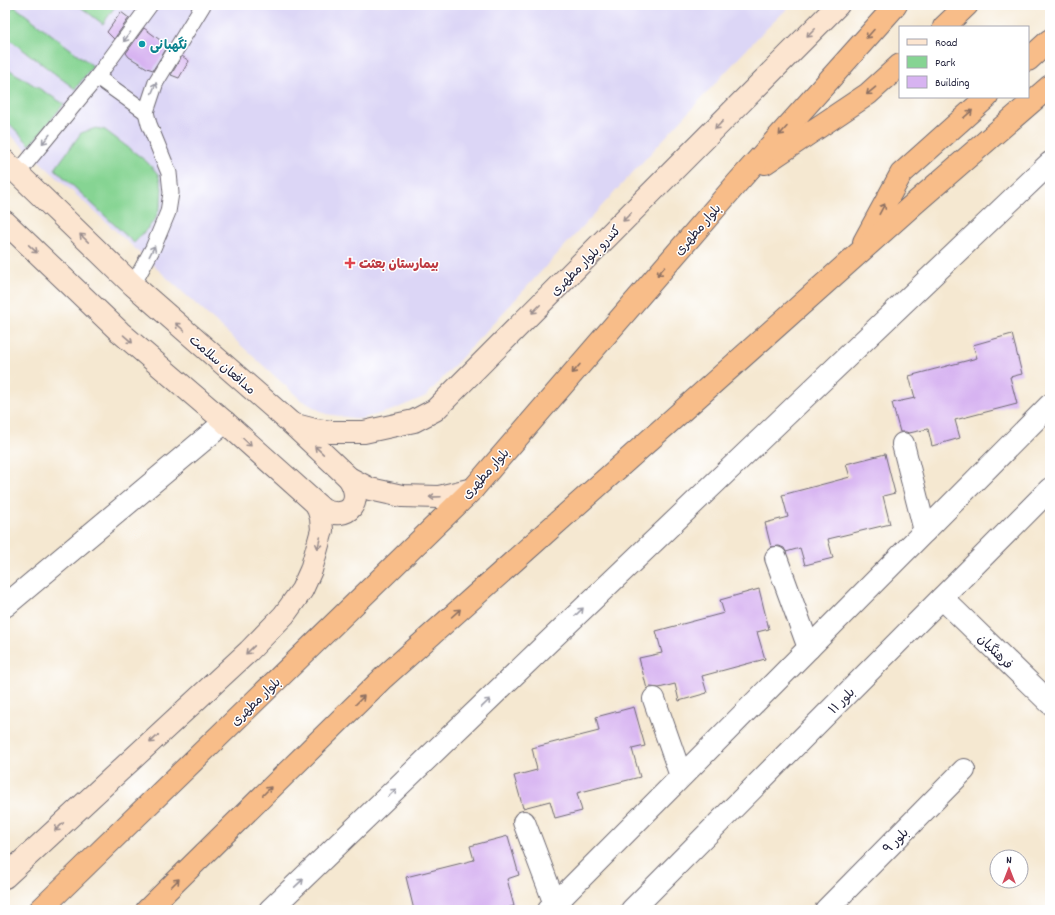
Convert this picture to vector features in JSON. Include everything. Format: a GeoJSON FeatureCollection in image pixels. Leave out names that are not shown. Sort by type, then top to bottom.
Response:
{"type":"FeatureCollection","features":[{"type":"Feature","properties":{"kind":"highway","name":"بلوار مطهری"},"geometry":{"type":"LineString","coordinates":[[40,910],[473,489],[738,182],[896,5]]}},
{"type":"Feature","properties":{"kind":"highway"},"geometry":{"type":"LineString","coordinates":[[945,26],[967,5]]}},
{"type":"Feature","properties":{"kind":"highway"},"geometry":{"type":"LineString","coordinates":[[1029,59],[1050,40]]}},
{"type":"Feature","properties":{"kind":"highway"},"geometry":{"type":"LineString","coordinates":[[738,182],[868,94],[899,66]]}},
{"type":"Feature","properties":{"kind":"highway"},"geometry":{"type":"LineString","coordinates":[[147,910],[383,678],[1050,86]]}},
{"type":"Feature","properties":{"kind":"highway"},"geometry":{"type":"LineString","coordinates":[[857,256],[901,174],[985,98]]}},
{"type":"Feature","properties":{"kind":"main road","name":"کندرو بلوار مطهری"},"geometry":{"type":"LineString","coordinates":[[292,424],[331,432],[364,432],[414,422],[435,410],[838,5]]}},
{"type":"Feature","properties":{"kind":"main road","name":"مدافعان سلامت"},"geometry":{"type":"LineString","coordinates":[[11,167],[133,285],[292,424],[350,478],[370,489],[402,496],[439,497],[473,489]]}},
{"type":"Feature","properties":{"kind":"main road"},"geometry":{"type":"LineString","coordinates":[[8,230],[120,332],[225,422],[323,510],[330,513],[339,513],[346,512],[351,508],[355,501],[356,494],[350,478]]}},
{"type":"Feature","properties":{"kind":"main road"},"geometry":{"type":"LineString","coordinates":[[5,877],[249,651],[284,615],[302,590],[311,570],[318,547],[322,530],[321,518],[317,505]]}},
{"type":"Feature","properties":{"kind":"street"},"geometry":{"type":"LineString","coordinates":[[270,910],[1050,163]]}},
{"type":"Feature","properties":{"kind":"street"},"geometry":{"type":"LineString","coordinates":[[524,822],[552,907],[1050,405]]}},
{"type":"Feature","properties":{"kind":"street"},"geometry":{"type":"LineString","coordinates":[[5,606],[225,422]]}},
{"type":"Feature","properties":{"kind":"street"},"geometry":{"type":"LineString","coordinates":[[903,444],[925,531]]}},
{"type":"Feature","properties":{"kind":"street","name":"بلور ۱۱"},"geometry":{"type":"LineString","coordinates":[[632,910],[1050,489]]}},
{"type":"Feature","properties":{"kind":"street"},"geometry":{"type":"LineString","coordinates":[[776,558],[809,648]]}},
{"type":"Feature","properties":{"kind":"street","name":"فرهنگیان"},"geometry":{"type":"LineString","coordinates":[[942,598],[1047,694]]}},
{"type":"Feature","properties":{"kind":"street"},"geometry":{"type":"LineString","coordinates":[[654,699],[682,776]]}},
{"type":"Feature","properties":{"kind":"street","name":"بلور ۹"},"geometry":{"type":"LineString","coordinates":[[826,910],[964,770]]}},
{"type":"Feature","properties":{"kind":"lane"},"geometry":{"type":"LineString","coordinates":[[11,167],[97,77],[150,5]]}},
{"type":"Feature","properties":{"kind":"lane"},"geometry":{"type":"LineString","coordinates":[[133,285],[153,248],[168,212],[171,193],[169,173],[149,124],[146,112],[156,82],[203,5]]}},
{"type":"Feature","properties":{"kind":"lane"},"geometry":{"type":"LineString","coordinates":[[97,77],[146,112]]}},
{"type":"Feature","properties":{"kind":"shaded area","name":"بیمارستان بعثت"},"geometry":{"type":"Polygon","coordinates":[[[5,5],[791,5],[759,36],[426,396],[393,410],[360,419],[326,414],[301,400],[5,130],[5,5]]]}},
{"type":"Feature","properties":{"kind":"green space"},"geometry":{"type":"Polygon","coordinates":[[[78,5],[116,5],[103,24],[78,5]]]}},
{"type":"Feature","properties":{"kind":"green space"},"geometry":{"type":"Polygon","coordinates":[[[14,6],[93,66],[75,89],[5,36],[5,17],[14,6]]]}},
{"type":"Feature","properties":{"kind":"green space"},"geometry":{"type":"Polygon","coordinates":[[[5,67],[64,104],[30,145],[5,119],[5,67]]]}},
{"type":"Feature","properties":{"kind":"green space"},"geometry":{"type":"Polygon","coordinates":[[[96,128],[105,130],[146,161],[158,174],[162,188],[161,204],[155,220],[134,243],[55,169],[81,133],[96,128]]]}},
{"type":"Feature","properties":{"kind":"building"},"geometry":{"type":"Polygon","coordinates":[[[121,12],[129,18],[114,39],[107,32],[121,12]]]}},
{"type":"Feature","properties":{"kind":"building"},"geometry":{"type":"Polygon","coordinates":[[[144,28],[168,46],[153,70],[129,57],[126,53],[144,28]]]}},
{"type":"Feature","properties":{"kind":"building"},"geometry":{"type":"Polygon","coordinates":[[[182,56],[189,61],[179,78],[171,75],[182,56]]]}},
{"type":"Feature","properties":{"kind":"building"},"geometry":{"type":"Polygon","coordinates":[[[1012,334],[1022,374],[1010,377],[1017,404],[955,420],[960,438],[932,446],[928,429],[909,433],[900,432],[892,403],[915,398],[909,376],[977,358],[973,345],[1012,334]]]}},
{"type":"Feature","properties":{"kind":"building"},"geometry":{"type":"Polygon","coordinates":[[[885,454],[895,493],[883,496],[890,524],[828,539],[833,558],[805,565],[800,548],[786,552],[784,548],[779,546],[771,547],[765,523],[788,517],[782,495],[850,477],[846,464],[885,454]]]}},
{"type":"Feature","properties":{"kind":"building"},"geometry":{"type":"Polygon","coordinates":[[[759,589],[769,629],[757,632],[765,659],[702,676],[707,693],[679,701],[675,684],[659,688],[650,687],[647,689],[639,658],[662,653],[656,631],[724,613],[720,600],[759,589]]]}},
{"type":"Feature","properties":{"kind":"building"},"geometry":{"type":"Polygon","coordinates":[[[634,707],[645,746],[632,749],[640,777],[577,793],[582,811],[555,818],[550,801],[523,808],[514,776],[537,770],[532,748],[599,731],[596,717],[634,707]]]}},
{"type":"Feature","properties":{"kind":"building"},"geometry":{"type":"Polygon","coordinates":[[[508,836],[519,875],[507,879],[514,906],[499,910],[414,910],[406,877],[474,860],[470,846],[508,836]]]}},
{"type":"Feature","properties":{"kind":"place","name":"نگهبانی"},"geometry":{"type":"Point","coordinates":[142,44]}},
{"type":"Feature","properties":{"kind":"place","name":"بیمارستان بعثت"},"geometry":{"type":"Point","coordinates":[350,263]}}]}
